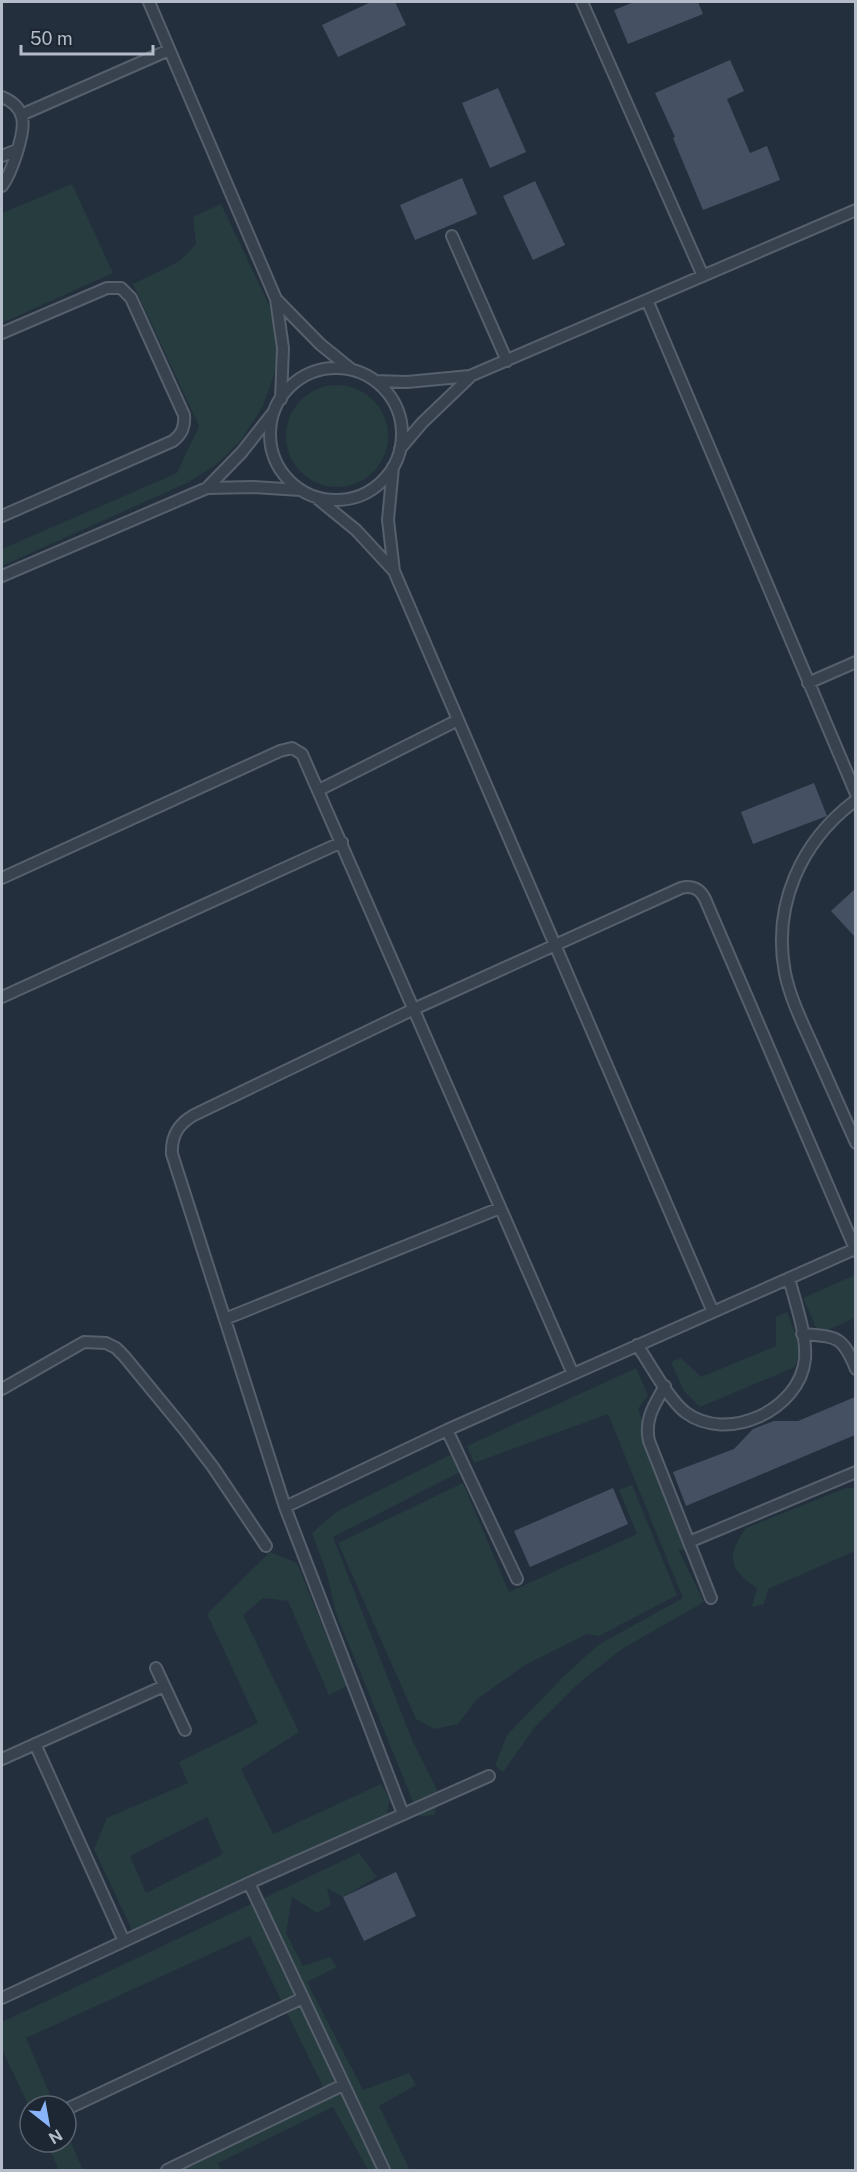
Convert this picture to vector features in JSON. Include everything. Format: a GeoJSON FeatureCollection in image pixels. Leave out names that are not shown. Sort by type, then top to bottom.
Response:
{"type":"FeatureCollection","features":[{"type":"Feature","properties":{"kind":"lane"},"geometry":{"type":"LineString","coordinates":[[149,2],[276,299],[283,348],[281,399]]}},
{"type":"Feature","properties":{"kind":"lane"},"geometry":{"type":"LineString","coordinates":[[582,2],[703,276]]}},
{"type":"Feature","properties":{"kind":"lane"},"geometry":{"type":"LineString","coordinates":[[21,115],[170,50]]}},
{"type":"Feature","properties":{"kind":"lane"},"geometry":{"type":"LineString","coordinates":[[2,98],[13,103],[21,115],[23,125],[10,173],[2,186]]}},
{"type":"Feature","properties":{"kind":"lane"},"geometry":{"type":"LineString","coordinates":[[2,156],[16,150]]}},
{"type":"Feature","properties":{"kind":"lane"},"geometry":{"type":"LineString","coordinates":[[375,381],[418,381],[470,376],[855,211]]}},
{"type":"Feature","properties":{"kind":"lane"},"geometry":{"type":"LineString","coordinates":[[452,236],[507,361]]}},
{"type":"Feature","properties":{"kind":"lane"},"geometry":{"type":"LineString","coordinates":[[2,333],[107,288],[121,288],[131,298],[184,415],[183,430],[173,441],[2,516]]}},
{"type":"Feature","properties":{"kind":"lane"},"geometry":{"type":"LineString","coordinates":[[274,412],[270,430],[271,447],[277,464],[286,478],[300,490],[316,497],[333,500],[351,498],[368,492],[382,482],[393,467],[400,449],[402,430],[398,411],[389,394],[375,381],[352,370],[320,344],[276,299]]}},
{"type":"Feature","properties":{"kind":"lane"},"geometry":{"type":"LineString","coordinates":[[647,300],[855,794]]}},
{"type":"Feature","properties":{"kind":"lane"},"geometry":{"type":"LineString","coordinates":[[207,488],[242,452],[274,412],[291,386],[305,376],[320,371],[336,368],[352,370]]}},
{"type":"Feature","properties":{"kind":"lane"},"geometry":{"type":"LineString","coordinates":[[400,449],[422,423],[470,376]]}},
{"type":"Feature","properties":{"kind":"lane"},"geometry":{"type":"LineString","coordinates":[[393,467],[388,519],[394,571],[713,1312]]}},
{"type":"Feature","properties":{"kind":"lane"},"geometry":{"type":"LineString","coordinates":[[2,576],[207,488],[253,487],[300,490]]}},
{"type":"Feature","properties":{"kind":"lane"},"geometry":{"type":"LineString","coordinates":[[316,497],[356,530],[394,571]]}},
{"type":"Feature","properties":{"kind":"lane"},"geometry":{"type":"LineString","coordinates":[[808,683],[855,662]]}},
{"type":"Feature","properties":{"kind":"lane"},"geometry":{"type":"LineString","coordinates":[[320,790],[458,720]]}},
{"type":"Feature","properties":{"kind":"lane"},"geometry":{"type":"LineString","coordinates":[[2,879],[286,748],[298,750],[320,790],[573,1374]]}},
{"type":"Feature","properties":{"kind":"lane"},"geometry":{"type":"LineString","coordinates":[[855,801],[817,836],[798,867],[786,902],[782,938],[784,965],[790,992],[855,1143]]}},
{"type":"Feature","properties":{"kind":"lane"},"geometry":{"type":"LineString","coordinates":[[2,997],[342,842]]}},
{"type":"Feature","properties":{"kind":"lane"},"geometry":{"type":"LineString","coordinates":[[285,1507],[447,1430],[855,1250],[703,894],[691,887],[681,888],[414,1009],[194,1115],[180,1124],[173,1138],[172,1154],[285,1507],[403,1814]]}},
{"type":"Feature","properties":{"kind":"lane"},"geometry":{"type":"LineString","coordinates":[[225,1319],[501,1208]]}},
{"type":"Feature","properties":{"kind":"lane"},"geometry":{"type":"LineString","coordinates":[[637,1345],[674,1399],[684,1411],[697,1419],[712,1424],[728,1425],[757,1416],[782,1403],[799,1383],[805,1358],[789,1278]]}},
{"type":"Feature","properties":{"kind":"lane"},"geometry":{"type":"LineString","coordinates":[[803,1339],[827,1336],[841,1342],[849,1352],[855,1369]]}},
{"type":"Feature","properties":{"kind":"lane"},"geometry":{"type":"LineString","coordinates":[[2,1389],[84,1342],[95,1341],[116,1348],[191,1438],[266,1546]]}},
{"type":"Feature","properties":{"kind":"lane"},"geometry":{"type":"LineString","coordinates":[[665,1386],[649,1416],[647,1432],[711,1598]]}},
{"type":"Feature","properties":{"kind":"lane"},"geometry":{"type":"LineString","coordinates":[[447,1430],[517,1579]]}},
{"type":"Feature","properties":{"kind":"lane"},"geometry":{"type":"LineString","coordinates":[[689,1542],[855,1472]]}},
{"type":"Feature","properties":{"kind":"lane"},"geometry":{"type":"LineString","coordinates":[[156,1668],[185,1730]]}},
{"type":"Feature","properties":{"kind":"lane"},"geometry":{"type":"LineString","coordinates":[[2,1759],[164,1686]]}},
{"type":"Feature","properties":{"kind":"lane"},"geometry":{"type":"LineString","coordinates":[[35,1744],[124,1941]]}},
{"type":"Feature","properties":{"kind":"lane"},"geometry":{"type":"LineString","coordinates":[[2,1998],[249,1883],[489,1776]]}},
{"type":"Feature","properties":{"kind":"lane"},"geometry":{"type":"LineString","coordinates":[[249,1883],[384,2170]]}},
{"type":"Feature","properties":{"kind":"lane"},"geometry":{"type":"LineString","coordinates":[[78,2104],[303,1998]]}},
{"type":"Feature","properties":{"kind":"lane"},"geometry":{"type":"LineString","coordinates":[[167,2170],[343,2085]]}},
{"type":"Feature","properties":{"kind":"green space"},"geometry":{"type":"Polygon","coordinates":[[[72,184],[113,273],[2,323],[2,213],[72,184]]]}},
{"type":"Feature","properties":{"kind":"green space"},"geometry":{"type":"Polygon","coordinates":[[[221,204],[270,307],[278,348],[274,375],[263,406],[242,439],[217,464],[189,482],[2,566],[2,549],[177,473],[199,426],[133,284],[180,261],[196,244],[193,217],[221,204]]]}},
{"type":"Feature","properties":{"kind":"green space"},"geometry":{"type":"Polygon","coordinates":[[[337,385],[356,389],[373,400],[384,417],[388,436],[384,455],[373,472],[356,483],[337,487],[318,483],[301,472],[290,455],[286,436],[290,417],[301,400],[318,389],[337,385]]]}},
{"type":"Feature","properties":{"kind":"green space"},"geometry":{"type":"Polygon","coordinates":[[[855,1275],[855,1318],[819,1334],[803,1298],[855,1275]]]}},
{"type":"Feature","properties":{"kind":"green space"},"geometry":{"type":"Polygon","coordinates":[[[787,1312],[801,1348],[795,1367],[700,1407],[684,1391],[671,1362],[681,1358],[701,1377],[776,1346],[776,1317],[787,1312]]]}},
{"type":"Feature","properties":{"kind":"green space"},"geometry":{"type":"Polygon","coordinates":[[[636,1368],[648,1395],[638,1409],[698,1553],[678,1549],[704,1602],[622,1649],[580,1682],[535,1727],[503,1772],[495,1766],[507,1735],[562,1678],[598,1645],[683,1598],[608,1414],[474,1463],[467,1446],[636,1368]]]}},
{"type":"Feature","properties":{"kind":"green space"},"geometry":{"type":"Polygon","coordinates":[[[452,1454],[462,1471],[333,1537],[412,1740],[440,1796],[434,1815],[419,1816],[336,1613],[327,1574],[312,1533],[336,1512],[452,1454]]]}},
{"type":"Feature","properties":{"kind":"green space"},"geometry":{"type":"Polygon","coordinates":[[[463,1483],[509,1592],[637,1534],[619,1490],[632,1485],[677,1595],[599,1636],[587,1634],[525,1665],[477,1699],[458,1724],[434,1729],[416,1719],[338,1543],[463,1483]]]}},
{"type":"Feature","properties":{"kind":"green space"},"geometry":{"type":"Polygon","coordinates":[[[846,1488],[855,1488],[855,1551],[768,1589],[764,1604],[752,1607],[757,1588],[740,1575],[733,1561],[735,1547],[746,1528],[846,1488]]]}},
{"type":"Feature","properties":{"kind":"green space"},"geometry":{"type":"Polygon","coordinates":[[[270,1552],[297,1563],[347,1686],[329,1695],[288,1601],[263,1598],[243,1615],[299,1732],[241,1769],[273,1834],[381,1784],[390,1799],[385,1823],[157,1918],[133,1932],[94,1849],[107,1818],[188,1783],[179,1762],[258,1723],[207,1614],[270,1552]],[[207,1817],[130,1856],[146,1893],[223,1854],[207,1817]]]}},
{"type":"Feature","properties":{"kind":"green space"},"geometry":{"type":"Polygon","coordinates":[[[359,1853],[377,1877],[343,1897],[327,1888],[331,1905],[317,1913],[292,1897],[286,1933],[303,1966],[330,1957],[337,1967],[307,1982],[363,2090],[409,2073],[416,2085],[379,2106],[410,2170],[368,2170],[333,2107],[218,2163],[221,2170],[155,2170],[325,2091],[250,1936],[26,2038],[50,2094],[23,2094],[2,2049],[2,2022],[359,1853]]]}},
{"type":"Feature","properties":{"kind":"green space"},"geometry":{"type":"Polygon","coordinates":[[[52,2154],[76,2154],[83,2170],[59,2170],[52,2154]]]}},
{"type":"Feature","properties":{"kind":"building"},"geometry":{"type":"Polygon","coordinates":[[[371,2],[395,2],[406,25],[338,57],[322,25],[371,2]]]}},
{"type":"Feature","properties":{"kind":"building"},"geometry":{"type":"Polygon","coordinates":[[[634,2],[698,2],[703,14],[628,44],[614,10],[634,2]]]}},
{"type":"Feature","properties":{"kind":"building"},"geometry":{"type":"Polygon","coordinates":[[[730,60],[744,91],[727,99],[750,153],[767,146],[780,180],[703,210],[673,138],[675,137],[655,93],[730,60]]]}},
{"type":"Feature","properties":{"kind":"building"},"geometry":{"type":"Polygon","coordinates":[[[498,88],[526,152],[490,168],[462,103],[498,88]]]}},
{"type":"Feature","properties":{"kind":"building"},"geometry":{"type":"Polygon","coordinates":[[[462,178],[477,214],[415,240],[400,205],[462,178]]]}},
{"type":"Feature","properties":{"kind":"building"},"geometry":{"type":"Polygon","coordinates":[[[535,181],[565,245],[533,260],[503,196],[535,181]]]}},
{"type":"Feature","properties":{"kind":"building"},"geometry":{"type":"Polygon","coordinates":[[[814,783],[827,816],[753,844],[741,812],[814,783]]]}},
{"type":"Feature","properties":{"kind":"building"},"geometry":{"type":"Polygon","coordinates":[[[855,889],[855,937],[831,911],[855,889]]]}},
{"type":"Feature","properties":{"kind":"building"},"geometry":{"type":"Polygon","coordinates":[[[855,1397],[855,1435],[686,1506],[673,1472],[734,1449],[753,1429],[774,1421],[798,1421],[855,1397]]]}},
{"type":"Feature","properties":{"kind":"building"},"geometry":{"type":"Polygon","coordinates":[[[613,1488],[628,1524],[530,1567],[514,1531],[613,1488]]]}},
{"type":"Feature","properties":{"kind":"building"},"geometry":{"type":"Polygon","coordinates":[[[396,1872],[416,1916],[364,1941],[343,1897],[396,1872]]]}}]}
